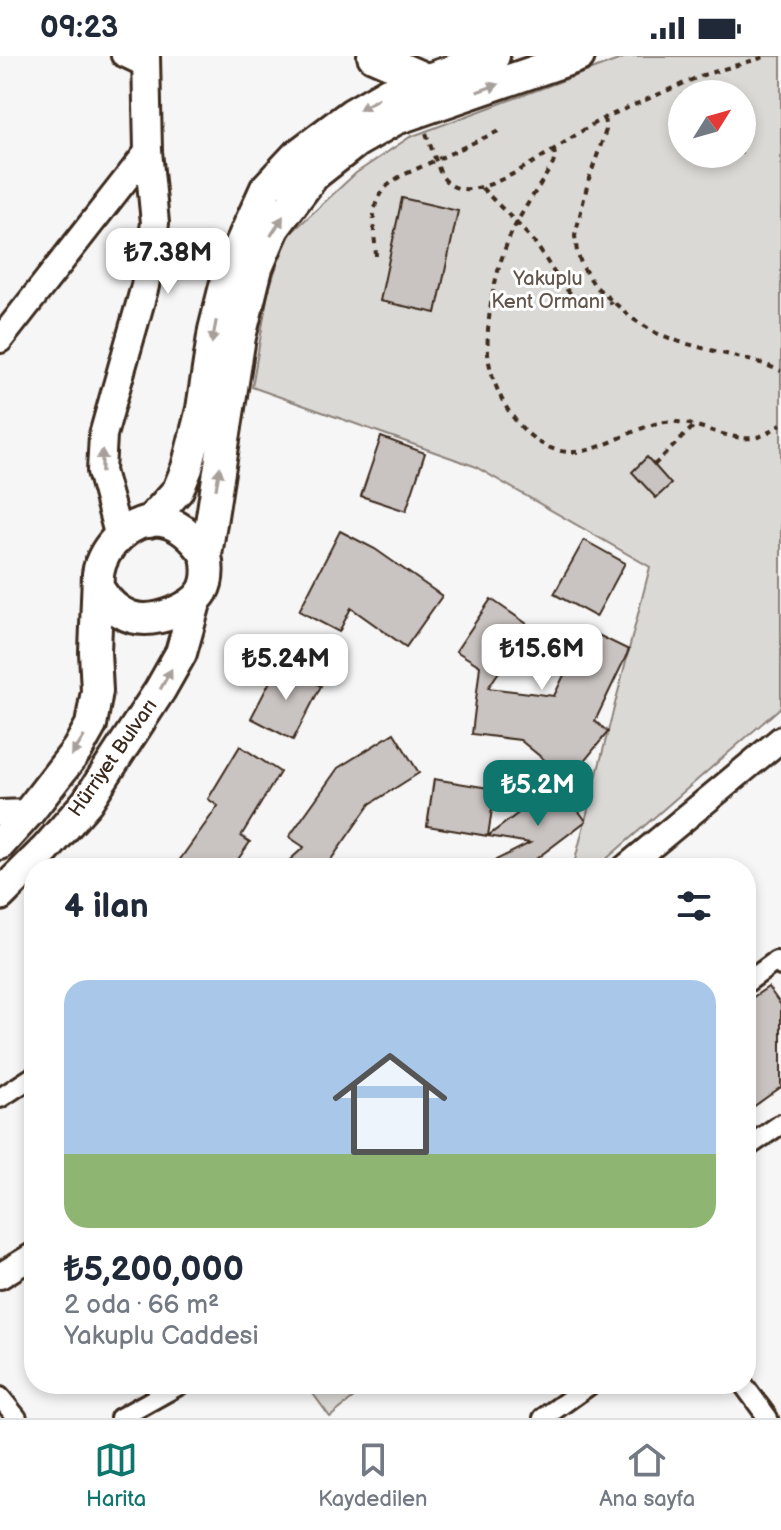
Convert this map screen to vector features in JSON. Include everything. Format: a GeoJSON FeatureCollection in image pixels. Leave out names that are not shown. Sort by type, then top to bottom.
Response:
{"type":"FeatureCollection","features":[{"type":"Feature","properties":{"kind":"main road"},"geometry":{"type":"LineString","coordinates":[[373,56],[426,79]]}},
{"type":"Feature","properties":{"kind":"main road"},"geometry":{"type":"LineString","coordinates":[[149,522],[178,490],[187,468],[202,409],[214,330],[229,270],[266,188],[296,156],[352,114],[388,93],[494,56]]}},
{"type":"Feature","properties":{"kind":"main road"},"geometry":{"type":"LineString","coordinates":[[98,588],[113,608],[143,620],[159,618],[195,603],[203,593],[209,570],[206,555],[240,337],[257,268],[274,228],[314,175],[356,142],[396,119],[579,56]]}},
{"type":"Feature","properties":{"kind":"main road"},"geometry":{"type":"LineString","coordinates":[[119,537],[101,471],[103,435],[145,286],[155,223],[148,151],[146,62]]}},
{"type":"Feature","properties":{"kind":"main road"},"geometry":{"type":"LineString","coordinates":[[0,844],[15,812],[77,750],[91,725],[97,691],[95,652],[99,564],[110,544],[130,528],[160,521],[188,533],[206,555]]}},
{"type":"Feature","properties":{"kind":"main road","name":"Hürriyet Bulvarı"},"geometry":{"type":"LineString","coordinates":[[37,858],[87,802],[160,690],[181,653],[195,603]]}},
{"type":"Feature","properties":{"kind":"main road","name":"Hürriyet Bulvarı"},"geometry":{"type":"LineString","coordinates":[[0,895],[24,871]]}},
{"type":"Feature","properties":{"kind":"street"},"geometry":{"type":"LineString","coordinates":[[121,56],[146,62]]}},
{"type":"Feature","properties":{"kind":"street"},"geometry":{"type":"LineString","coordinates":[[0,340],[148,151]]}},
{"type":"Feature","properties":{"kind":"street"},"geometry":{"type":"LineString","coordinates":[[637,858],[781,739]]}},
{"type":"Feature","properties":{"kind":"street"},"geometry":{"type":"LineString","coordinates":[[756,976],[776,961],[781,966]]}},
{"type":"Feature","properties":{"kind":"street"},"geometry":{"type":"LineString","coordinates":[[0,1098],[24,1082]]}},
{"type":"Feature","properties":{"kind":"street"},"geometry":{"type":"LineString","coordinates":[[756,1141],[781,1124]]}},
{"type":"Feature","properties":{"kind":"street"},"geometry":{"type":"LineString","coordinates":[[0,1276],[24,1261]]}},
{"type":"Feature","properties":{"kind":"street"},"geometry":{"type":"LineString","coordinates":[[120,1418],[163,1394]]}},
{"type":"Feature","properties":{"kind":"street"},"geometry":{"type":"LineString","coordinates":[[543,1418],[577,1394]]}},
{"type":"Feature","properties":{"kind":"street"},"geometry":{"type":"LineString","coordinates":[[751,1394],[771,1418],[781,1413]]}},
{"type":"Feature","properties":{"kind":"street"},"geometry":{"type":"LineString","coordinates":[[0,1397],[17,1418]]}},
{"type":"Feature","properties":{"kind":"path"},"geometry":{"type":"LineString","coordinates":[[418,112],[441,175],[453,187],[482,188],[554,149],[591,124],[703,75],[768,56]]}},
{"type":"Feature","properties":{"kind":"path"},"geometry":{"type":"LineString","coordinates":[[604,118],[606,130],[588,182],[575,236],[582,266],[595,286],[656,333],[781,371]]}},
{"type":"Feature","properties":{"kind":"path"},"geometry":{"type":"LineString","coordinates":[[376,256],[374,224],[379,195],[399,177],[501,130]]}},
{"type":"Feature","properties":{"kind":"path"},"geometry":{"type":"LineString","coordinates":[[554,149],[553,164],[516,224],[502,257],[488,333],[489,360],[496,387],[522,430],[539,443],[573,452],[588,450],[638,429],[662,423],[679,422],[754,438],[781,424]]}},
{"type":"Feature","properties":{"kind":"path"},"geometry":{"type":"LineString","coordinates":[[482,188],[533,242],[571,294],[593,307],[603,307],[612,302]]}},
{"type":"Feature","properties":{"kind":"path"},"geometry":{"type":"LineString","coordinates":[[654,465],[694,426]]}},
{"type":"Feature","properties":{"kind":"green space","name":"Yakuplu Kent Ormanı"},"geometry":{"type":"Polygon","coordinates":[[[629,56],[781,56],[781,707],[607,858],[576,858],[650,567],[474,466],[252,387],[268,293],[291,233],[356,173],[410,137],[629,56]]]}},
{"type":"Feature","properties":{"kind":"green space"},"geometry":{"type":"Polygon","coordinates":[[[313,1394],[359,1394],[330,1417],[313,1394]]]}},
{"type":"Feature","properties":{"kind":"building"},"geometry":{"type":"Polygon","coordinates":[[[402,198],[458,211],[436,313],[380,301],[402,198]]]}},
{"type":"Feature","properties":{"kind":"building"},"geometry":{"type":"Polygon","coordinates":[[[381,437],[425,453],[406,511],[361,496],[381,437]]]}},
{"type":"Feature","properties":{"kind":"building"},"geometry":{"type":"Polygon","coordinates":[[[647,457],[671,484],[656,498],[632,472],[647,457]]]}},
{"type":"Feature","properties":{"kind":"building"},"geometry":{"type":"Polygon","coordinates":[[[340,531],[375,549],[442,596],[406,647],[351,608],[339,632],[299,611],[340,531]]]}},
{"type":"Feature","properties":{"kind":"building"},"geometry":{"type":"Polygon","coordinates":[[[584,540],[625,563],[596,617],[554,594],[584,540]]]}},
{"type":"Feature","properties":{"kind":"building"},"geometry":{"type":"Polygon","coordinates":[[[491,599],[530,626],[488,688],[554,696],[586,629],[629,650],[595,721],[608,732],[569,780],[520,740],[472,734],[480,666],[456,651],[491,599]]]}},
{"type":"Feature","properties":{"kind":"building"},"geometry":{"type":"Polygon","coordinates":[[[279,664],[321,686],[293,740],[251,718],[279,664]]]}},
{"type":"Feature","properties":{"kind":"building"},"geometry":{"type":"Polygon","coordinates":[[[394,733],[419,773],[370,804],[332,858],[292,858],[304,847],[289,837],[338,768],[394,733]]]}},
{"type":"Feature","properties":{"kind":"building"},"geometry":{"type":"Polygon","coordinates":[[[240,746],[280,772],[241,836],[250,842],[239,858],[181,858],[218,806],[208,799],[240,746]]]}},
{"type":"Feature","properties":{"kind":"building"},"geometry":{"type":"Polygon","coordinates":[[[434,779],[495,789],[488,836],[427,826],[434,779]]]}},
{"type":"Feature","properties":{"kind":"building"},"geometry":{"type":"Polygon","coordinates":[[[558,783],[586,821],[537,858],[500,858],[530,843],[488,836],[558,783]]]}},
{"type":"Feature","properties":{"kind":"building"},"geometry":{"type":"Polygon","coordinates":[[[768,987],[781,1005],[781,1087],[756,1105],[756,995],[768,987]]]}}]}
